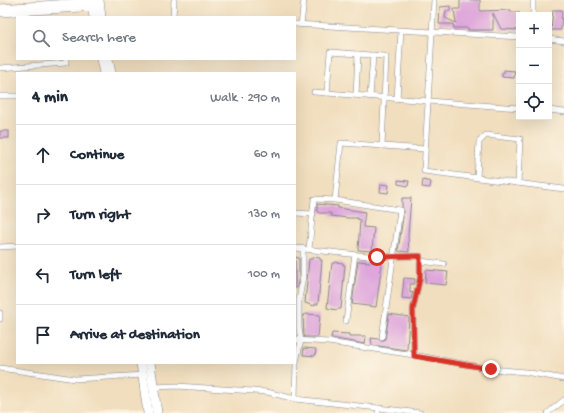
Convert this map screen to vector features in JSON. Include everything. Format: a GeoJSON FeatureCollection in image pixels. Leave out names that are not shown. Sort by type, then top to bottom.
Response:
{"type":"FeatureCollection","features":[{"type":"Feature","properties":{"kind":"highway"},"geometry":{"type":"LineString","coordinates":[[94,16],[95,3]]}},
{"type":"Feature","properties":{"kind":"highway"},"geometry":{"type":"LineString","coordinates":[[95,3],[101,16]]}},
{"type":"Feature","properties":{"kind":"highway"},"geometry":{"type":"LineString","coordinates":[[104,72],[105,60]]}},
{"type":"Feature","properties":{"kind":"highway"},"geometry":{"type":"LineString","coordinates":[[105,60],[111,72]]}},
{"type":"Feature","properties":{"kind":"highway"},"geometry":{"type":"LineString","coordinates":[[142,364],[147,375],[157,413]]}},
{"type":"Feature","properties":{"kind":"highway"},"geometry":{"type":"LineString","coordinates":[[147,375],[150,364]]}},
{"type":"Feature","properties":{"kind":"highway"},"geometry":{"type":"LineString","coordinates":[[148,413],[149,387]]}},
{"type":"Feature","properties":{"kind":"main road"},"geometry":{"type":"LineString","coordinates":[[0,8],[95,3]]}},
{"type":"Feature","properties":{"kind":"main road"},"geometry":{"type":"LineString","coordinates":[[0,12],[95,3]]}},
{"type":"Feature","properties":{"kind":"street"},"geometry":{"type":"LineString","coordinates":[[173,16],[174,0]]}},
{"type":"Feature","properties":{"kind":"street"},"geometry":{"type":"LineString","coordinates":[[301,25],[304,0]]}},
{"type":"Feature","properties":{"kind":"street"},"geometry":{"type":"LineString","coordinates":[[434,0],[424,171],[564,189]]}},
{"type":"Feature","properties":{"kind":"street"},"geometry":{"type":"LineString","coordinates":[[533,12],[534,0]]}},
{"type":"Feature","properties":{"kind":"street"},"geometry":{"type":"LineString","coordinates":[[296,24],[516,37]]}},
{"type":"Feature","properties":{"kind":"street"},"geometry":{"type":"LineString","coordinates":[[396,99],[401,31]]}},
{"type":"Feature","properties":{"kind":"street"},"geometry":{"type":"LineString","coordinates":[[552,39],[564,40]]}},
{"type":"Feature","properties":{"kind":"street"},"geometry":{"type":"LineString","coordinates":[[328,93],[330,52],[386,57],[382,146]]}},
{"type":"Feature","properties":{"kind":"street"},"geometry":{"type":"LineString","coordinates":[[356,96],[358,54]]}},
{"type":"Feature","properties":{"kind":"street"},"geometry":{"type":"LineString","coordinates":[[370,97],[373,55]]}},
{"type":"Feature","properties":{"kind":"street"},"geometry":{"type":"LineString","coordinates":[[0,68],[66,62],[66,60]]}},
{"type":"Feature","properties":{"kind":"street"},"geometry":{"type":"LineString","coordinates":[[314,92],[516,108]]}},
{"type":"Feature","properties":{"kind":"street"},"geometry":{"type":"LineString","coordinates":[[0,96],[16,96]]}},
{"type":"Feature","properties":{"kind":"street"},"geometry":{"type":"LineString","coordinates":[[552,110],[564,112]]}},
{"type":"Feature","properties":{"kind":"street"},"geometry":{"type":"LineString","coordinates":[[477,178],[479,142],[486,135],[520,139],[518,183]]}},
{"type":"Feature","properties":{"kind":"street"},"geometry":{"type":"LineString","coordinates":[[335,200],[341,143],[425,149]]}},
{"type":"Feature","properties":{"kind":"street"},"geometry":{"type":"LineString","coordinates":[[296,362],[301,341],[299,328],[299,300],[306,249],[313,214],[314,199],[335,200],[400,210],[382,337]]}},
{"type":"Feature","properties":{"kind":"street"},"geometry":{"type":"LineString","coordinates":[[296,213],[313,214]]}},
{"type":"Feature","properties":{"kind":"street"},"geometry":{"type":"LineString","coordinates":[[0,247],[16,246]]}},
{"type":"Feature","properties":{"kind":"street"},"geometry":{"type":"LineString","coordinates":[[296,248],[377,257],[420,256],[420,278],[413,309],[414,356]]}},
{"type":"Feature","properties":{"kind":"street"},"geometry":{"type":"LineString","coordinates":[[346,321],[355,254]]}},
{"type":"Feature","properties":{"kind":"street"},"geometry":{"type":"LineString","coordinates":[[420,261],[444,264]]}},
{"type":"Feature","properties":{"kind":"street"},"geometry":{"type":"LineString","coordinates":[[0,313],[0,319]]}},
{"type":"Feature","properties":{"kind":"street"},"geometry":{"type":"LineString","coordinates":[[296,340],[328,342],[491,369],[524,372],[564,379]]}},
{"type":"Feature","properties":{"kind":"street"},"geometry":{"type":"LineString","coordinates":[[295,398],[296,364]]}},
{"type":"Feature","properties":{"kind":"street"},"geometry":{"type":"LineString","coordinates":[[0,368],[75,379],[147,375]]}},
{"type":"Feature","properties":{"kind":"street"},"geometry":{"type":"LineString","coordinates":[[149,387],[177,386],[266,392],[378,411],[419,413]]}},
{"type":"Feature","properties":{"kind":"street"},"geometry":{"type":"LineString","coordinates":[[548,413],[564,400]]}},
{"type":"Feature","properties":{"kind":"building"},"geometry":{"type":"Polygon","coordinates":[[[460,0],[480,0],[480,11],[511,10],[511,12],[516,12],[516,30],[501,29],[493,13],[493,30],[468,30],[468,28],[454,28],[453,24],[439,24],[440,7],[450,6],[450,11],[446,11],[445,18],[456,23],[454,9],[460,9],[460,0]]]}},
{"type":"Feature","properties":{"kind":"building"},"geometry":{"type":"Polygon","coordinates":[[[553,10],[562,10],[561,30],[552,30],[553,10]]]}},
{"type":"Feature","properties":{"kind":"building"},"geometry":{"type":"Polygon","coordinates":[[[504,70],[515,71],[514,78],[502,77],[504,70]]]}},
{"type":"Feature","properties":{"kind":"building"},"geometry":{"type":"Polygon","coordinates":[[[0,131],[9,131],[9,138],[0,138],[0,131]]]}},
{"type":"Feature","properties":{"kind":"building"},"geometry":{"type":"Polygon","coordinates":[[[398,180],[409,181],[408,186],[398,184],[398,180]]]}},
{"type":"Feature","properties":{"kind":"building"},"geometry":{"type":"Polygon","coordinates":[[[423,180],[431,182],[430,188],[422,187],[423,180]]]}},
{"type":"Feature","properties":{"kind":"building"},"geometry":{"type":"Polygon","coordinates":[[[381,184],[389,185],[388,193],[380,192],[381,184]]]}},
{"type":"Feature","properties":{"kind":"building"},"geometry":{"type":"Polygon","coordinates":[[[402,198],[411,198],[408,235],[409,252],[398,251],[404,211],[402,206],[402,198]]]}},
{"type":"Feature","properties":{"kind":"building"},"geometry":{"type":"Polygon","coordinates":[[[317,204],[338,206],[338,208],[365,212],[363,227],[374,228],[372,251],[358,250],[360,220],[357,218],[331,216],[331,213],[319,213],[317,211],[317,204]]]}},
{"type":"Feature","properties":{"kind":"building"},"geometry":{"type":"Polygon","coordinates":[[[296,257],[299,258],[296,288],[296,257]]]}},
{"type":"Feature","properties":{"kind":"building"},"geometry":{"type":"Polygon","coordinates":[[[313,257],[320,258],[320,260],[322,260],[318,304],[315,304],[314,306],[305,303],[309,259],[312,259],[313,257]]]}},
{"type":"Feature","properties":{"kind":"building"},"geometry":{"type":"Polygon","coordinates":[[[358,261],[382,263],[376,307],[352,304],[358,261]]]}},
{"type":"Feature","properties":{"kind":"building"},"geometry":{"type":"Polygon","coordinates":[[[332,263],[343,263],[343,265],[345,265],[341,309],[337,310],[327,308],[332,263]]]}},
{"type":"Feature","properties":{"kind":"building"},"geometry":{"type":"Polygon","coordinates":[[[426,270],[448,272],[446,285],[425,283],[426,270]]]}},
{"type":"Feature","properties":{"kind":"building"},"geometry":{"type":"Polygon","coordinates":[[[404,278],[415,279],[414,284],[410,284],[410,293],[413,292],[411,299],[402,298],[404,278]]]}},
{"type":"Feature","properties":{"kind":"building"},"geometry":{"type":"Polygon","coordinates":[[[305,314],[320,315],[318,337],[304,337],[303,316],[305,314]]]}},
{"type":"Feature","properties":{"kind":"building"},"geometry":{"type":"Polygon","coordinates":[[[389,314],[409,317],[407,350],[372,345],[371,338],[382,341],[385,339],[389,314]]]}},
{"type":"Feature","properties":{"kind":"building"},"geometry":{"type":"Polygon","coordinates":[[[332,333],[349,334],[349,336],[366,336],[365,344],[331,338],[332,333]]]}},
{"type":"Feature","properties":{"kind":"building"},"geometry":{"type":"Polygon","coordinates":[[[304,348],[316,349],[315,356],[303,355],[304,348]]]}},
{"type":"Feature","properties":{"kind":"route"},"geometry":{"type":"LineString","coordinates":[[377,257],[420,256],[420,278],[413,309],[414,356],[491,369]]}}]}
